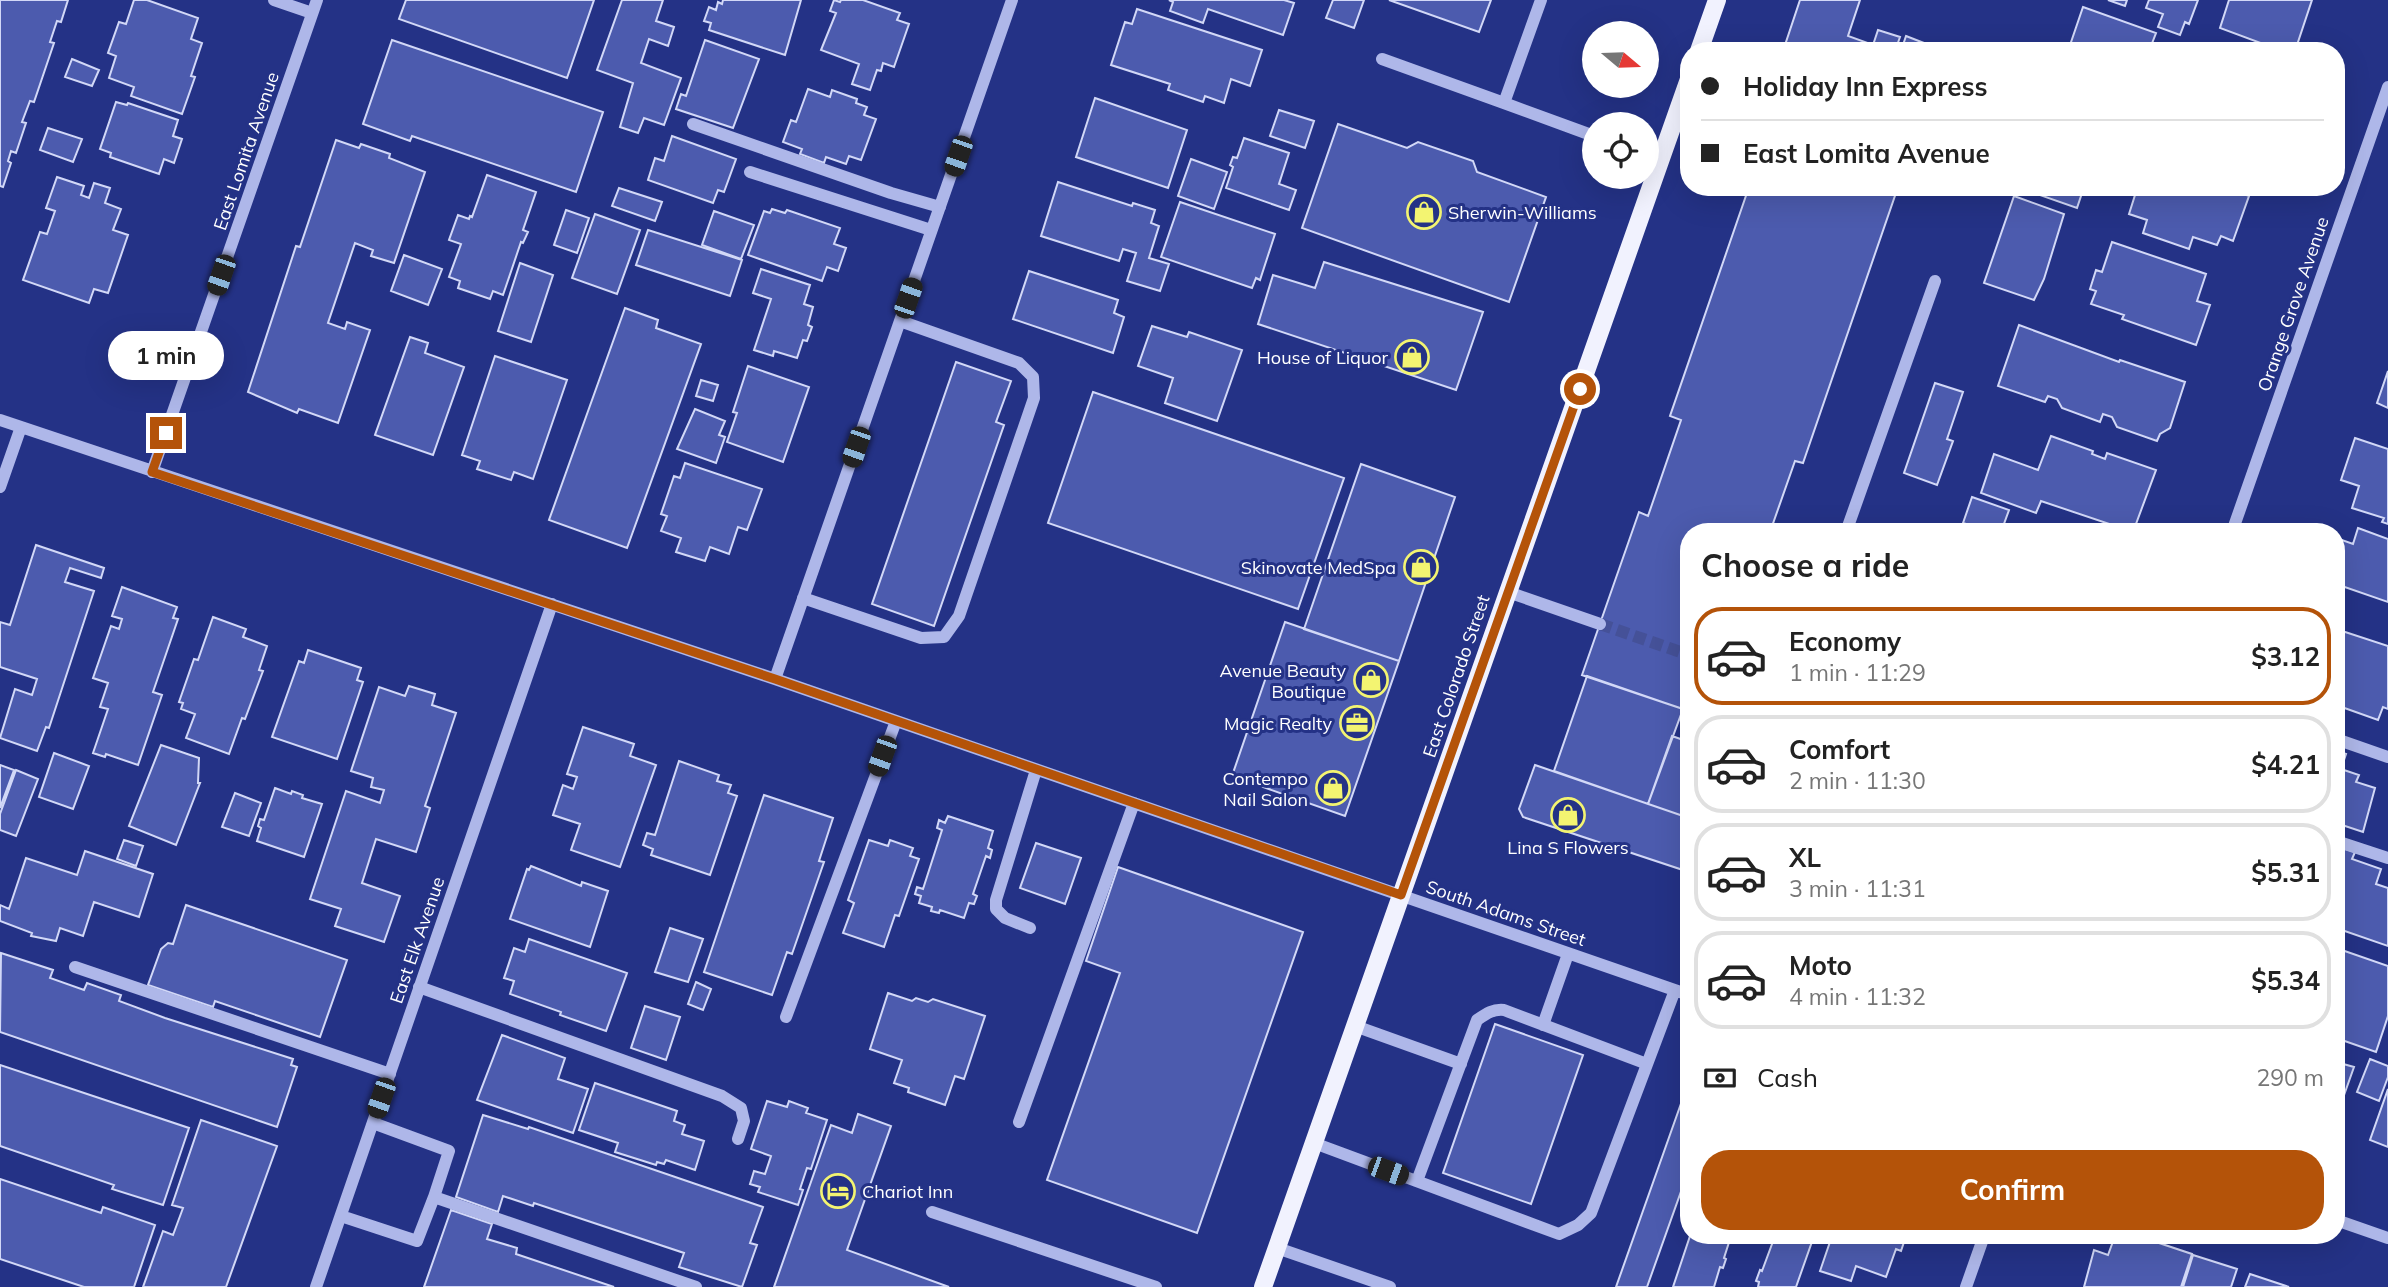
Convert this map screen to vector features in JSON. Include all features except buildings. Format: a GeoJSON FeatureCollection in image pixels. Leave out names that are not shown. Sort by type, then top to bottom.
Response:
{"type":"FeatureCollection","features":[{"type":"Feature","properties":{"kind":"main road"},"geometry":{"type":"LineString","coordinates":[[1702,42],[1717,0]]}},
{"type":"Feature","properties":{"kind":"main road","name":"East Colorado Street"},"geometry":{"type":"LineString","coordinates":[[1659,145],[1680,99]]}},
{"type":"Feature","properties":{"kind":"main road","name":"East Colorado Street"},"geometry":{"type":"LineString","coordinates":[[1263,1287],[1508,592],[1643,189]]}},
{"type":"Feature","properties":{"kind":"street"},"geometry":{"type":"LineString","coordinates":[[274,0],[312,13]]}},
{"type":"Feature","properties":{"kind":"street","name":"East Lomita Avenue"},"geometry":{"type":"LineString","coordinates":[[152,472],[317,0]]}},
{"type":"Feature","properties":{"kind":"street"},"geometry":{"type":"LineString","coordinates":[[775,679],[1012,0]]}},
{"type":"Feature","properties":{"kind":"street"},"geometry":{"type":"LineString","coordinates":[[1504,103],[1541,0]]}},
{"type":"Feature","properties":{"kind":"street"},"geometry":{"type":"LineString","coordinates":[[1382,59],[1582,132]]}},
{"type":"Feature","properties":{"kind":"street","name":"Orange Grove Avenue"},"geometry":{"type":"LineString","coordinates":[[2235,523],[2388,87]]}},
{"type":"Feature","properties":{"kind":"street"},"geometry":{"type":"LineString","coordinates":[[693,124],[891,193],[940,207]]}},
{"type":"Feature","properties":{"kind":"street"},"geometry":{"type":"LineString","coordinates":[[750,172],[931,230]]}},
{"type":"Feature","properties":{"kind":"street"},"geometry":{"type":"LineString","coordinates":[[1849,523],[1935,281]]}},
{"type":"Feature","properties":{"kind":"street"},"geometry":{"type":"LineString","coordinates":[[803,598],[921,638],[944,637],[959,616],[1034,398],[1032,377],[1019,363],[900,321]]}},
{"type":"Feature","properties":{"kind":"street","name":"South Adams Street"},"geometry":{"type":"LineString","coordinates":[[0,420],[775,679],[1680,992]]}},
{"type":"Feature","properties":{"kind":"street"},"geometry":{"type":"LineString","coordinates":[[0,487],[21,427]]}},
{"type":"Feature","properties":{"kind":"street"},"geometry":{"type":"LineString","coordinates":[[1508,592],[1600,624]]}},
{"type":"Feature","properties":{"kind":"street","name":"East Elk Avenue"},"geometry":{"type":"LineString","coordinates":[[316,1287],[552,604]]}},
{"type":"Feature","properties":{"kind":"street"},"geometry":{"type":"LineString","coordinates":[[786,1017],[896,721]]}},
{"type":"Feature","properties":{"kind":"street"},"geometry":{"type":"LineString","coordinates":[[2345,742],[2388,757]]}},
{"type":"Feature","properties":{"kind":"street"},"geometry":{"type":"LineString","coordinates":[[1030,928],[1005,918],[996,909],[996,900],[1036,770]]}},
{"type":"Feature","properties":{"kind":"street"},"geometry":{"type":"LineString","coordinates":[[1019,1122],[1134,803]]}},
{"type":"Feature","properties":{"kind":"street"},"geometry":{"type":"LineString","coordinates":[[2345,844],[2388,858]]}},
{"type":"Feature","properties":{"kind":"street"},"geometry":{"type":"LineString","coordinates":[[1543,1025],[1568,954]]}},
{"type":"Feature","properties":{"kind":"street"},"geometry":{"type":"LineString","coordinates":[[75,967],[390,1073]]}},
{"type":"Feature","properties":{"kind":"street"},"geometry":{"type":"LineString","coordinates":[[419,987],[722,1096],[741,1108],[744,1121],[737,1139]]}},
{"type":"Feature","properties":{"kind":"street"},"geometry":{"type":"LineString","coordinates":[[1314,1143],[1559,1234],[1578,1225],[1591,1213],[1675,990]]}},
{"type":"Feature","properties":{"kind":"street"},"geometry":{"type":"LineString","coordinates":[[1417,1181],[1478,1020],[1495,1009],[1504,1010],[1647,1064]]}},
{"type":"Feature","properties":{"kind":"street"},"geometry":{"type":"LineString","coordinates":[[1355,1026],[1461,1064]]}},
{"type":"Feature","properties":{"kind":"street"},"geometry":{"type":"LineString","coordinates":[[341,1216],[417,1241],[434,1196],[449,1151],[373,1123]]}},
{"type":"Feature","properties":{"kind":"street"},"geometry":{"type":"LineString","coordinates":[[434,1196],[696,1287]]}},
{"type":"Feature","properties":{"kind":"street"},"geometry":{"type":"LineString","coordinates":[[932,1212],[1156,1287]]}},
{"type":"Feature","properties":{"kind":"street"},"geometry":{"type":"LineString","coordinates":[[2345,1223],[2388,1238]]}},
{"type":"Feature","properties":{"kind":"street"},"geometry":{"type":"LineString","coordinates":[[1966,1287],[1981,1244]]}},
{"type":"Feature","properties":{"kind":"street"},"geometry":{"type":"LineString","coordinates":[[1277,1248],[1390,1287]]}},
{"type":"Feature","properties":{"kind":"tunnel"},"geometry":{"type":"LineString","coordinates":[[1600,624],[1680,652]]}},
{"type":"Feature","properties":{"kind":"place","name":"Sherwin-Williams"},"geometry":{"type":"Point","coordinates":[1424,212]}},
{"type":"Feature","properties":{"kind":"place","name":"House of Liquor"},"geometry":{"type":"Point","coordinates":[1412,357]}},
{"type":"Feature","properties":{"kind":"place","name":"Skinovate MedSpa"},"geometry":{"type":"Point","coordinates":[1421,567]}},
{"type":"Feature","properties":{"kind":"place","name":"Avenue Beauty Boutique"},"geometry":{"type":"Point","coordinates":[1371,680]}},
{"type":"Feature","properties":{"kind":"place","name":"Magic Realty"},"geometry":{"type":"Point","coordinates":[1357,723]}},
{"type":"Feature","properties":{"kind":"place","name":"Contempo Nail Salon"},"geometry":{"type":"Point","coordinates":[1333,788]}},
{"type":"Feature","properties":{"kind":"place","name":"Lina S Flowers"},"geometry":{"type":"Point","coordinates":[1568,815]}},
{"type":"Feature","properties":{"kind":"place","name":"Chariot Inn"},"geometry":{"type":"Point","coordinates":[838,1191]}},
{"type":"Feature","properties":{"kind":"route"},"geometry":{"type":"LineString","coordinates":[[166,433],[152,472],[775,679],[1401,895],[1580,389]]}}]}
